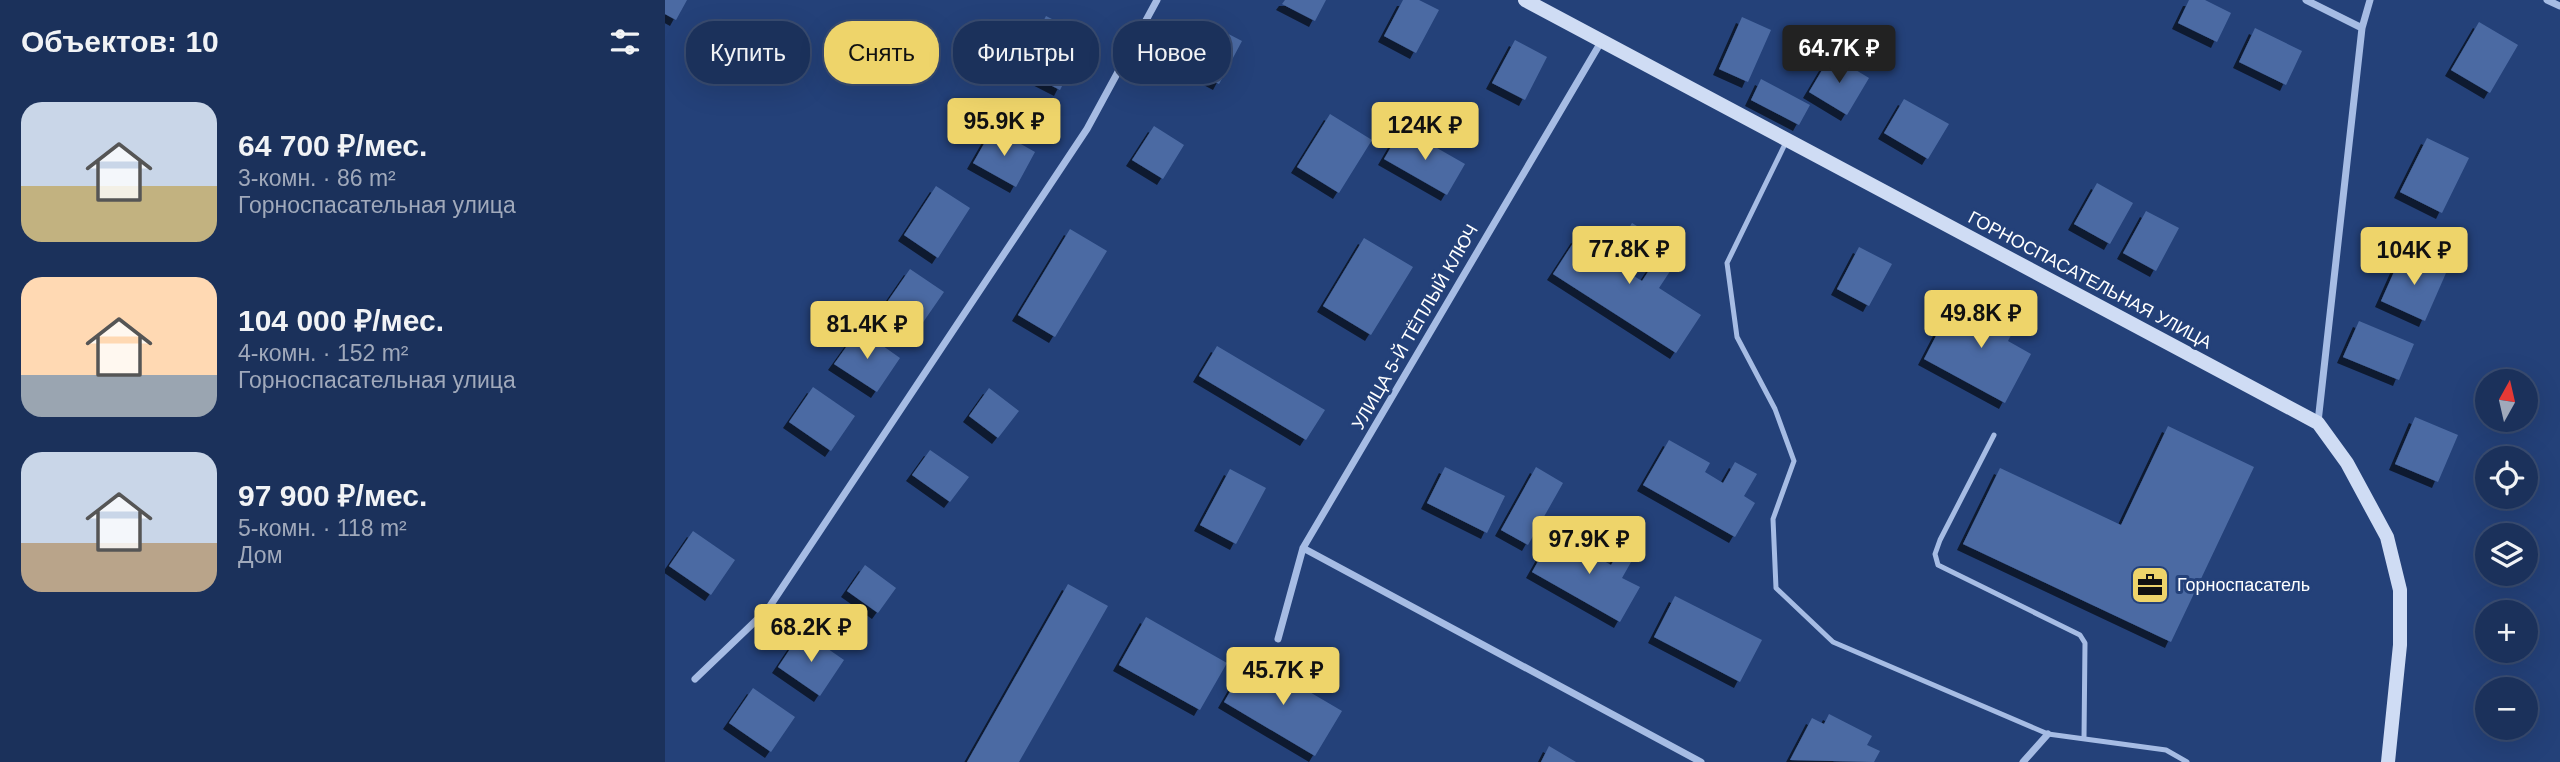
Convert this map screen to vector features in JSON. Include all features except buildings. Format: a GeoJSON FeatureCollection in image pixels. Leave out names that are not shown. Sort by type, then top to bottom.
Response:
{"type":"FeatureCollection","features":[{"type":"Feature","properties":{"kind":"main road","name":"ГОРНОСПАСАТЕЛЬНАЯ УЛИЦА"},"geometry":{"type":"LineString","coordinates":[[1525,0],[2318,423],[2347,464],[2387,537],[2400,590],[2400,645],[2388,762]]}},
{"type":"Feature","properties":{"kind":"street"},"geometry":{"type":"LineString","coordinates":[[695,679],[768,609],[1087,129],[1157,0]]}},
{"type":"Feature","properties":{"kind":"street"},"geometry":{"type":"LineString","coordinates":[[2306,0],[2362,28]]}},
{"type":"Feature","properties":{"kind":"street"},"geometry":{"type":"LineString","coordinates":[[2318,423],[2362,28],[2370,0]]}},
{"type":"Feature","properties":{"kind":"street"},"geometry":{"type":"LineString","coordinates":[[2547,0],[2560,6]]}},
{"type":"Feature","properties":{"kind":"street","name":"УЛИЦА 5-Й ТЁПЛЫЙ КЛЮЧ"},"geometry":{"type":"LineString","coordinates":[[1278,639],[1303,548],[1601,42]]}},
{"type":"Feature","properties":{"kind":"street"},"geometry":{"type":"LineString","coordinates":[[1303,548],[1702,762]]}},
{"type":"Feature","properties":{"kind":"street"},"geometry":{"type":"LineString","coordinates":[[2023,762],[2048,734]]}},
{"type":"Feature","properties":{"kind":"lane"},"geometry":{"type":"LineString","coordinates":[[1787,141],[1727,263],[1737,337],[1775,409],[1794,461],[1773,519],[1776,588],[1833,642],[2048,734],[2166,750],[2187,762]]}},
{"type":"Feature","properties":{"kind":"lane"},"geometry":{"type":"LineString","coordinates":[[1994,435],[1940,540],[1935,554],[1938,565],[2080,635],[2085,643],[2084,738]]}},
{"type":"Feature","properties":{"kind":"place","name":"Горноспасатель"},"geometry":{"type":"Point","coordinates":[2150,585]}}]}
